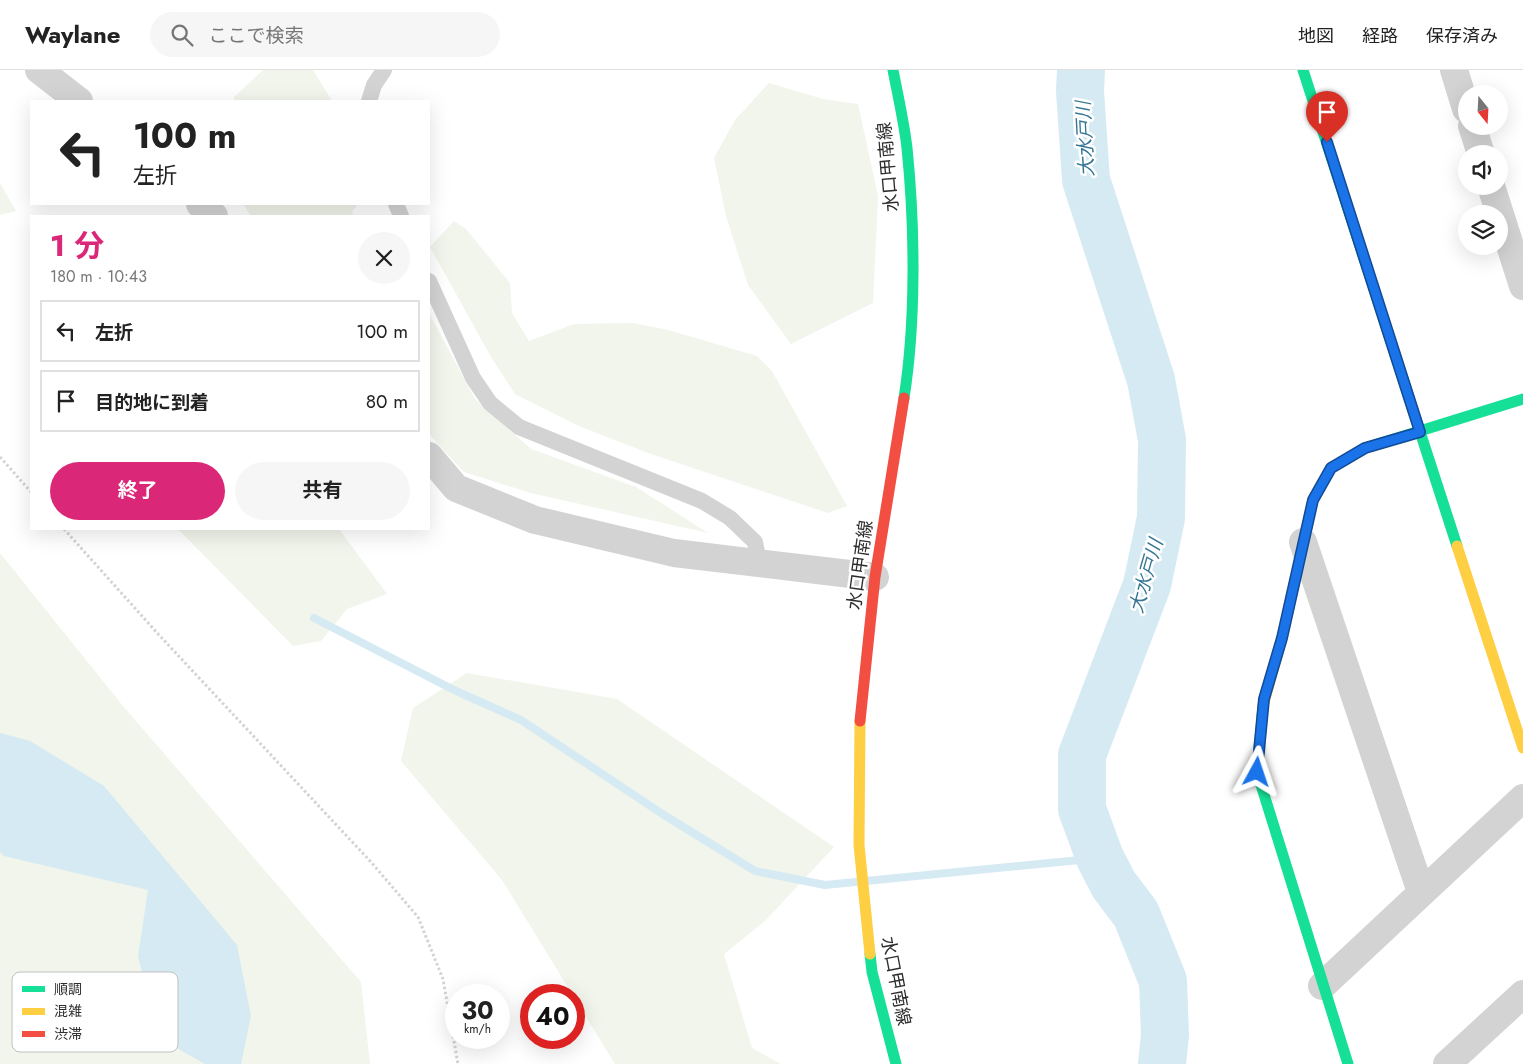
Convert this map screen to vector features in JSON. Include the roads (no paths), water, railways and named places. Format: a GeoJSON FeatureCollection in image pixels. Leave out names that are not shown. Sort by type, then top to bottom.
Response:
{"type":"FeatureCollection","features":[{"type":"Feature","properties":{"kind":"street"},"geometry":{"type":"LineString","coordinates":[[39,70],[78,100]]}},
{"type":"Feature","properties":{"kind":"street","name":"水口甲南線"},"geometry":{"type":"LineString","coordinates":[[893,70],[907,148],[912,271],[908,373],[875,577],[860,722],[859,846],[872,972],[896,1064]]}},
{"type":"Feature","properties":{"kind":"street"},"geometry":{"type":"LineString","coordinates":[[1303,70],[1523,748]]}},
{"type":"Feature","properties":{"kind":"street"},"geometry":{"type":"LineString","coordinates":[[1454,70],[1459,85]]}},
{"type":"Feature","properties":{"kind":"street"},"geometry":{"type":"LineString","coordinates":[[1494,195],[1523,286]]}},
{"type":"Feature","properties":{"kind":"street"},"geometry":{"type":"LineString","coordinates":[[201,205],[213,215]]}},
{"type":"Feature","properties":{"kind":"street"},"geometry":{"type":"LineString","coordinates":[[1348,1064],[1322,986],[1257,772],[1264,699],[1282,638],[1313,500],[1331,468],[1365,448],[1523,399]]}},
{"type":"Feature","properties":{"kind":"street"},"geometry":{"type":"LineString","coordinates":[[430,457],[456,488],[535,520],[674,553],[875,577]]}},
{"type":"Feature","properties":{"kind":"street"},"geometry":{"type":"LineString","coordinates":[[1303,542],[1420,892]]}},
{"type":"Feature","properties":{"kind":"street"},"geometry":{"type":"LineString","coordinates":[[1322,986],[1420,892],[1523,798]]}},
{"type":"Feature","properties":{"kind":"street"},"geometry":{"type":"LineString","coordinates":[[1448,1064],[1523,994]]}},
{"type":"Feature","properties":{"kind":"lane"},"geometry":{"type":"LineString","coordinates":[[369,100],[374,85],[384,70]]}},
{"type":"Feature","properties":{"kind":"lane"},"geometry":{"type":"LineString","coordinates":[[430,283],[473,378],[490,403],[519,427],[702,501],[730,518],[755,542],[759,563]]}},
{"type":"Feature","properties":{"kind":"water"},"geometry":{"type":"Polygon","coordinates":[[[0,733],[30,741],[104,786],[237,945],[251,1016],[241,1064],[205,1064],[178,1049],[178,972],[142,972],[138,956],[148,890],[4,856],[0,852],[0,733]]]}},
{"type":"Feature","properties":{"kind":"waterway","name":"大水戸川"},"geometry":{"type":"LineString","coordinates":[[1081,70],[1080,91],[1086,180],[1151,380],[1162,440],[1161,518],[1147,585],[1082,755],[1082,809],[1100,858],[1114,885],[1136,914],[1163,981],[1165,1035],[1162,1064]]}},
{"type":"Feature","properties":{"kind":"waterway"},"geometry":{"type":"LineString","coordinates":[[314,618],[454,690],[521,720],[664,815],[755,871],[825,885],[1100,858]]}}]}
